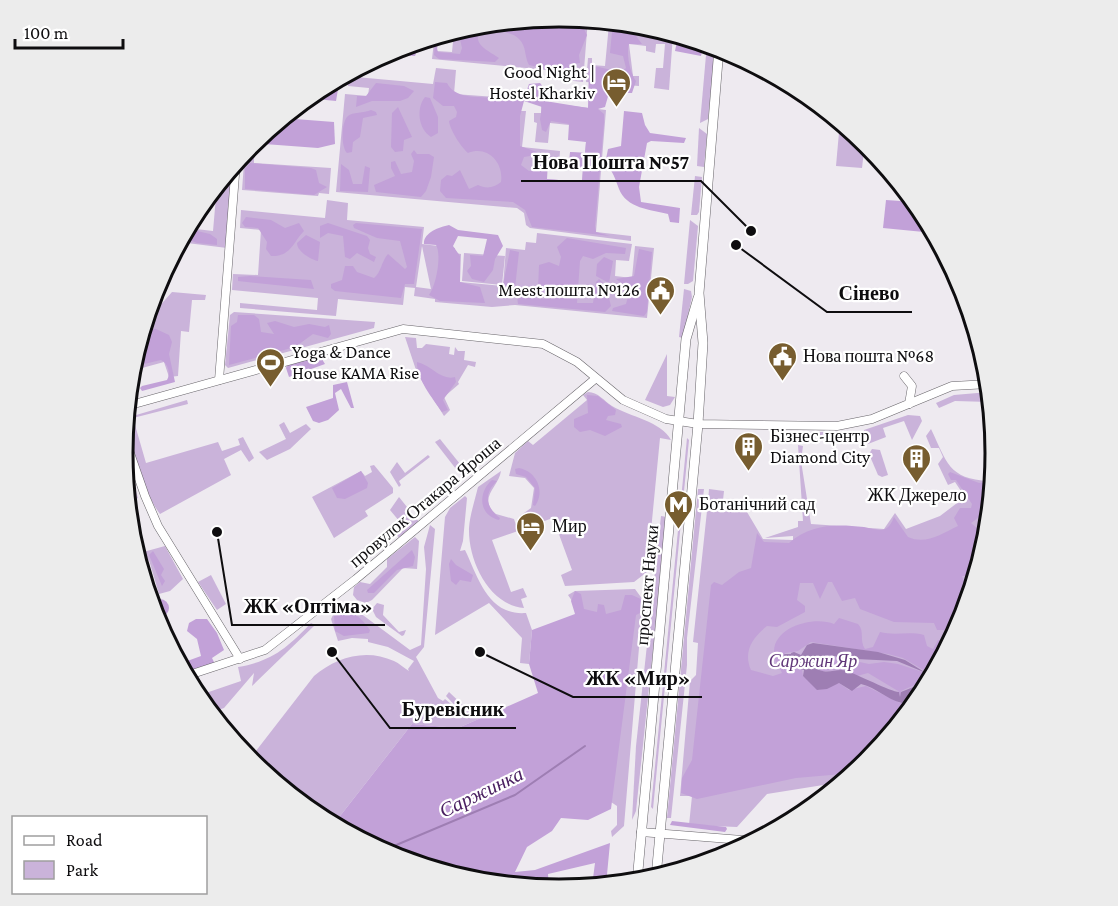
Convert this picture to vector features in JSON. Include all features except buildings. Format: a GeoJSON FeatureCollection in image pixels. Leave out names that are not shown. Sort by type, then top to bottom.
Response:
{"type":"FeatureCollection","features":[{"type":"Feature","properties":{"kind":"main road","name":"проспект Науки"},"geometry":{"type":"LineString","coordinates":[[657,867],[698,424],[703,343],[699,293],[718,58]]}},
{"type":"Feature","properties":{"kind":"main road","name":"проспект Науки"},"geometry":{"type":"LineString","coordinates":[[638,872],[686,339],[699,293]]}},
{"type":"Feature","properties":{"kind":"street"},"geometry":{"type":"LineString","coordinates":[[219,380],[235,177]]}},
{"type":"Feature","properties":{"kind":"street"},"geometry":{"type":"LineString","coordinates":[[136,403],[404,329],[543,344],[577,362],[623,400],[656,415],[679,422],[698,424],[837,426],[872,419],[952,386],[979,385]]}},
{"type":"Feature","properties":{"kind":"street"},"geometry":{"type":"LineString","coordinates":[[904,376],[912,386],[909,404]]}},
{"type":"Feature","properties":{"kind":"street","name":"провулок Отакара Яроша"},"geometry":{"type":"LineString","coordinates":[[195,673],[265,650],[348,585],[595,379]]}},
{"type":"Feature","properties":{"kind":"street"},"geometry":{"type":"LineString","coordinates":[[133,461],[158,526],[240,659]]}},
{"type":"Feature","properties":{"kind":"street"},"geometry":{"type":"LineString","coordinates":[[641,832],[737,840]]}},
{"type":"Feature","properties":{"kind":"green space"},"geometry":{"type":"Polygon","coordinates":[[[531,28],[587,28],[583,82],[546,78],[546,70],[432,59],[433,47],[438,45],[437,51],[452,52],[453,41],[476,35],[531,28]]]}},
{"type":"Feature","properties":{"kind":"green space"},"geometry":{"type":"Polygon","coordinates":[[[608,30],[642,35],[672,43],[669,90],[654,88],[656,68],[663,68],[665,44],[656,44],[655,53],[646,51],[646,46],[629,44],[633,76],[639,76],[639,86],[586,82],[588,58],[592,58],[592,65],[605,66],[608,30]]]}},
{"type":"Feature","properties":{"kind":"green space"},"geometry":{"type":"Polygon","coordinates":[[[706,55],[713,56],[714,63],[708,119],[700,123],[706,55]]]}},
{"type":"Feature","properties":{"kind":"green space"},"geometry":{"type":"Polygon","coordinates":[[[436,68],[456,70],[454,94],[522,99],[521,111],[526,111],[522,147],[560,151],[559,166],[548,166],[547,179],[582,182],[583,168],[569,167],[570,152],[585,153],[586,142],[569,125],[550,123],[548,143],[535,142],[537,123],[534,122],[534,113],[541,113],[541,102],[606,110],[596,232],[631,236],[631,241],[530,228],[526,225],[524,213],[517,208],[336,192],[345,94],[368,96],[369,88],[348,86],[348,83],[359,77],[433,84],[436,68]]]}},
{"type":"Feature","properties":{"kind":"green space"},"geometry":{"type":"Polygon","coordinates":[[[699,128],[707,134],[704,167],[697,166],[699,128]]]}},
{"type":"Feature","properties":{"kind":"green space"},"geometry":{"type":"Polygon","coordinates":[[[839,132],[863,156],[862,168],[836,166],[839,132]]]}},
{"type":"Feature","properties":{"kind":"green space"},"geometry":{"type":"Polygon","coordinates":[[[254,156],[254,163],[331,168],[329,194],[319,193],[318,196],[242,190],[244,167],[254,156]]]}},
{"type":"Feature","properties":{"kind":"green space"},"geometry":{"type":"Polygon","coordinates":[[[695,176],[702,177],[699,212],[697,215],[691,215],[695,176]]]}},
{"type":"Feature","properties":{"kind":"green space"},"geometry":{"type":"Polygon","coordinates":[[[234,179],[227,248],[188,243],[197,229],[213,231],[216,201],[234,179]]]}},
{"type":"Feature","properties":{"kind":"green space"},"geometry":{"type":"Polygon","coordinates":[[[327,200],[348,203],[347,220],[424,227],[422,244],[455,248],[455,253],[461,254],[460,282],[503,286],[506,248],[525,250],[526,242],[536,243],[537,233],[632,244],[629,261],[616,260],[615,276],[632,278],[635,246],[654,248],[647,318],[515,305],[492,307],[435,302],[435,299],[414,296],[415,288],[405,287],[403,305],[338,299],[336,316],[240,308],[240,303],[317,310],[318,298],[232,290],[233,274],[258,275],[261,230],[240,228],[241,210],[325,218],[327,200]],[[422,246],[416,287],[431,289],[422,246]]]}},
{"type":"Feature","properties":{"kind":"green space"},"geometry":{"type":"Polygon","coordinates":[[[690,220],[698,226],[693,281],[684,284],[690,220]]]}},
{"type":"Feature","properties":{"kind":"green space"},"geometry":{"type":"Polygon","coordinates":[[[464,253],[505,256],[502,285],[462,281],[464,253]]]}},
{"type":"Feature","properties":{"kind":"green space"},"geometry":{"type":"Polygon","coordinates":[[[684,289],[691,291],[692,297],[683,338],[679,337],[684,289]]]}},
{"type":"Feature","properties":{"kind":"green space"},"geometry":{"type":"Polygon","coordinates":[[[172,292],[206,295],[205,300],[192,300],[189,332],[181,331],[178,376],[169,377],[164,362],[141,368],[159,306],[172,292]]]}},
{"type":"Feature","properties":{"kind":"green space"},"geometry":{"type":"Polygon","coordinates":[[[234,312],[375,322],[374,328],[228,368],[225,365],[230,315],[234,312]]]}},
{"type":"Feature","properties":{"kind":"green space"},"geometry":{"type":"Polygon","coordinates":[[[405,337],[416,338],[417,348],[422,348],[426,344],[450,347],[449,354],[454,355],[455,347],[458,351],[465,351],[464,360],[476,362],[475,367],[468,365],[459,384],[444,397],[450,410],[444,416],[417,373],[405,337]]]}},
{"type":"Feature","properties":{"kind":"green space"},"geometry":{"type":"Polygon","coordinates":[[[667,354],[667,396],[675,397],[670,405],[663,407],[645,400],[667,354]]]}},
{"type":"Feature","properties":{"kind":"green space"},"geometry":{"type":"Polygon","coordinates":[[[588,392],[598,395],[619,410],[660,428],[671,440],[660,438],[647,572],[634,582],[565,586],[561,575],[572,570],[553,518],[524,528],[520,516],[531,508],[534,488],[525,478],[509,476],[515,453],[528,441],[533,445],[587,400],[583,395],[588,392]]]}},
{"type":"Feature","properties":{"kind":"green space"},"geometry":{"type":"Polygon","coordinates":[[[980,393],[982,402],[955,401],[939,408],[936,403],[954,395],[980,393]]]}},
{"type":"Feature","properties":{"kind":"green space"},"geometry":{"type":"Polygon","coordinates":[[[187,400],[188,404],[135,418],[135,415],[187,400]]]}},
{"type":"Feature","properties":{"kind":"green space"},"geometry":{"type":"Polygon","coordinates":[[[908,415],[920,416],[922,421],[912,440],[904,421],[883,428],[886,437],[868,444],[863,442],[864,430],[908,415]]]}},
{"type":"Feature","properties":{"kind":"green space"},"geometry":{"type":"Polygon","coordinates":[[[134,422],[146,463],[218,442],[222,451],[240,445],[238,439],[243,437],[254,458],[249,462],[241,450],[224,459],[231,475],[160,514],[137,468],[133,454],[134,422]]]}},
{"type":"Feature","properties":{"kind":"green space"},"geometry":{"type":"Polygon","coordinates":[[[284,422],[290,433],[306,424],[311,429],[290,449],[267,460],[259,452],[286,439],[279,425],[284,422]]]}},
{"type":"Feature","properties":{"kind":"green space","name":"Саржин Яр"},"geometry":{"type":"Polygon","coordinates":[[[931,429],[946,459],[957,472],[965,477],[984,481],[977,536],[962,590],[953,616],[928,666],[913,690],[879,734],[826,785],[767,794],[737,827],[689,825],[692,796],[680,796],[690,681],[696,675],[698,643],[693,642],[707,511],[714,511],[715,505],[708,503],[709,489],[724,491],[722,509],[747,512],[763,539],[793,540],[793,536],[765,538],[798,527],[798,521],[803,521],[798,445],[803,446],[801,461],[811,524],[884,529],[895,513],[906,529],[940,516],[965,497],[955,482],[948,485],[938,464],[943,457],[939,448],[931,448],[926,436],[931,429]]]}},
{"type":"Feature","properties":{"kind":"green space"},"geometry":{"type":"Polygon","coordinates":[[[843,431],[847,435],[801,438],[802,433],[843,431]]]}},
{"type":"Feature","properties":{"kind":"green space"},"geometry":{"type":"Polygon","coordinates":[[[687,438],[689,440],[653,809],[651,807],[687,438]]]}},
{"type":"Feature","properties":{"kind":"green space"},"geometry":{"type":"Polygon","coordinates":[[[440,439],[468,474],[463,478],[435,442],[440,439]]]}},
{"type":"Feature","properties":{"kind":"green space"},"geometry":{"type":"Polygon","coordinates":[[[872,449],[880,450],[888,475],[882,477],[878,475],[869,454],[872,449]]]}},
{"type":"Feature","properties":{"kind":"green space"},"geometry":{"type":"Polygon","coordinates":[[[428,455],[430,457],[399,481],[401,485],[399,487],[390,472],[397,462],[405,473],[428,455]]]}},
{"type":"Feature","properties":{"kind":"green space"},"geometry":{"type":"Polygon","coordinates":[[[374,465],[393,488],[393,493],[365,511],[368,516],[334,538],[312,497],[361,471],[365,476],[372,472],[370,466],[374,465]]]}},
{"type":"Feature","properties":{"kind":"green space"},"geometry":{"type":"Polygon","coordinates":[[[501,471],[488,503],[496,514],[514,519],[518,531],[492,540],[511,592],[523,588],[527,597],[521,599],[524,608],[500,599],[491,590],[483,579],[472,554],[469,528],[478,487],[501,471]]]}},
{"type":"Feature","properties":{"kind":"green space"},"geometry":{"type":"Polygon","coordinates":[[[698,489],[704,489],[687,638],[687,665],[671,818],[667,818],[698,489]]]}},
{"type":"Feature","properties":{"kind":"green space"},"geometry":{"type":"Polygon","coordinates":[[[465,496],[467,498],[460,551],[465,550],[480,583],[493,602],[513,612],[526,613],[532,630],[529,664],[520,663],[522,638],[489,603],[435,635],[445,517],[450,508],[465,496]]]}},
{"type":"Feature","properties":{"kind":"green space"},"geometry":{"type":"Polygon","coordinates":[[[399,497],[419,522],[400,539],[392,529],[400,522],[390,510],[399,497]]]}},
{"type":"Feature","properties":{"kind":"green space"},"geometry":{"type":"Polygon","coordinates":[[[661,516],[667,517],[636,811],[632,820],[636,746],[661,516]]]}},
{"type":"Feature","properties":{"kind":"green space"},"geometry":{"type":"Polygon","coordinates":[[[430,525],[435,529],[424,647],[416,657],[438,698],[443,701],[445,699],[463,714],[446,696],[449,692],[466,708],[495,712],[458,728],[412,724],[339,818],[300,791],[256,751],[314,676],[332,664],[352,656],[373,655],[394,661],[409,671],[414,661],[388,647],[368,642],[368,639],[352,638],[338,641],[331,619],[334,613],[347,607],[356,610],[410,650],[421,645],[426,569],[424,547],[430,525]]]}},
{"type":"Feature","properties":{"kind":"green space"},"geometry":{"type":"Polygon","coordinates":[[[415,537],[419,541],[417,569],[403,568],[372,600],[366,603],[357,600],[353,595],[354,587],[360,582],[370,584],[387,567],[387,559],[415,537]]]}},
{"type":"Feature","properties":{"kind":"green space"},"geometry":{"type":"Polygon","coordinates":[[[165,546],[183,579],[170,591],[159,594],[145,552],[165,546]]]}},
{"type":"Feature","properties":{"kind":"green space"},"geometry":{"type":"Polygon","coordinates":[[[211,575],[226,604],[217,610],[198,582],[211,575]]]}},
{"type":"Feature","properties":{"kind":"green space"},"geometry":{"type":"Polygon","coordinates":[[[635,589],[643,600],[624,826],[612,837],[611,831],[617,825],[617,806],[611,802],[583,617],[568,595],[575,591],[635,589]]]}},
{"type":"Feature","properties":{"kind":"green space"},"geometry":{"type":"Polygon","coordinates":[[[377,603],[384,605],[383,615],[399,632],[406,630],[404,635],[402,636],[376,617],[372,609],[377,603]]]}},
{"type":"Feature","properties":{"kind":"green space"},"geometry":{"type":"Polygon","coordinates":[[[311,623],[315,625],[252,686],[254,673],[224,708],[219,710],[207,693],[241,681],[238,667],[270,657],[295,639],[311,623]]]}},
{"type":"Feature","properties":{"kind":"shaded area"},"geometry":{"type":"Polygon","coordinates":[[[531,28],[584,28],[587,35],[579,55],[580,63],[568,64],[582,73],[581,79],[551,77],[545,69],[529,65],[522,42],[517,37],[503,31],[531,28]]]}},
{"type":"Feature","properties":{"kind":"shaded area"},"geometry":{"type":"Polygon","coordinates":[[[612,31],[636,36],[642,44],[629,44],[629,63],[636,81],[632,93],[609,93],[605,107],[598,109],[604,114],[604,123],[595,226],[596,232],[610,236],[532,227],[525,210],[513,202],[446,198],[440,191],[441,180],[460,170],[469,189],[478,185],[496,186],[501,182],[501,175],[497,162],[488,153],[475,151],[468,153],[459,143],[449,121],[456,117],[457,112],[454,106],[443,106],[433,98],[435,82],[447,83],[460,94],[523,101],[529,84],[540,83],[544,88],[545,101],[588,108],[589,65],[621,72],[626,68],[623,56],[610,53],[612,31]],[[524,101],[520,116],[520,146],[537,152],[536,155],[524,157],[521,165],[529,171],[537,170],[545,152],[549,153],[553,162],[547,167],[547,179],[582,182],[583,168],[569,167],[570,152],[585,153],[586,142],[568,140],[569,124],[551,121],[546,132],[542,130],[540,119],[542,107],[524,101]]]}},
{"type":"Feature","properties":{"kind":"shaded area"},"geometry":{"type":"Polygon","coordinates":[[[478,35],[481,46],[499,58],[495,62],[439,59],[434,55],[436,46],[438,52],[460,54],[462,48],[460,39],[478,35]]]}},
{"type":"Feature","properties":{"kind":"shaded area"},"geometry":{"type":"Polygon","coordinates":[[[676,44],[702,52],[701,56],[675,51],[676,44]]]}},
{"type":"Feature","properties":{"kind":"shaded area"},"geometry":{"type":"Polygon","coordinates":[[[376,83],[404,86],[414,91],[408,98],[400,101],[372,101],[356,107],[357,96],[366,96],[376,83]]]}},
{"type":"Feature","properties":{"kind":"shaded area"},"geometry":{"type":"Polygon","coordinates":[[[338,89],[336,101],[321,100],[338,89]]]}},
{"type":"Feature","properties":{"kind":"shaded area"},"geometry":{"type":"Polygon","coordinates":[[[425,97],[430,98],[438,117],[438,133],[431,137],[423,129],[420,118],[420,107],[425,97]]]}},
{"type":"Feature","properties":{"kind":"shaded area"},"geometry":{"type":"Polygon","coordinates":[[[398,107],[412,137],[404,140],[403,151],[395,152],[391,147],[392,113],[398,107]]]}},
{"type":"Feature","properties":{"kind":"shaded area"},"geometry":{"type":"Polygon","coordinates":[[[371,110],[377,115],[363,118],[360,137],[353,142],[352,152],[347,153],[343,140],[346,119],[352,114],[371,110]]]}},
{"type":"Feature","properties":{"kind":"shaded area"},"geometry":{"type":"Polygon","coordinates":[[[624,111],[642,113],[650,133],[686,138],[684,143],[651,141],[647,143],[639,187],[641,202],[680,208],[679,223],[670,222],[668,214],[640,207],[627,200],[622,195],[612,172],[605,164],[608,149],[621,146],[624,111]]]}},
{"type":"Feature","properties":{"kind":"shaded area"},"geometry":{"type":"Polygon","coordinates":[[[295,119],[334,122],[335,144],[318,148],[266,144],[295,119]]]}},
{"type":"Feature","properties":{"kind":"shaded area"},"geometry":{"type":"Polygon","coordinates":[[[414,150],[417,154],[429,154],[434,157],[431,177],[421,197],[376,192],[374,185],[395,176],[391,162],[395,161],[401,174],[412,172],[414,161],[411,154],[414,150]]]}},
{"type":"Feature","properties":{"kind":"shaded area"},"geometry":{"type":"Polygon","coordinates":[[[250,163],[311,168],[316,170],[319,183],[327,187],[314,195],[245,189],[245,169],[250,163]]]}},
{"type":"Feature","properties":{"kind":"shaded area"},"geometry":{"type":"Polygon","coordinates":[[[341,164],[349,170],[353,184],[362,184],[365,166],[370,168],[368,192],[340,191],[341,164]]]}},
{"type":"Feature","properties":{"kind":"shaded area"},"geometry":{"type":"Polygon","coordinates":[[[886,200],[902,201],[923,232],[883,228],[886,200]]]}},
{"type":"Feature","properties":{"kind":"shaded area"},"geometry":{"type":"Polygon","coordinates":[[[246,217],[271,220],[285,228],[299,223],[304,231],[291,248],[278,256],[271,256],[266,249],[267,242],[258,228],[245,227],[242,223],[246,217]]]}},
{"type":"Feature","properties":{"kind":"shaded area"},"geometry":{"type":"Polygon","coordinates":[[[328,223],[367,236],[370,240],[368,248],[370,254],[376,257],[374,262],[357,253],[350,259],[345,257],[343,236],[328,233],[320,238],[320,226],[328,223]]]}},
{"type":"Feature","properties":{"kind":"shaded area"},"geometry":{"type":"Polygon","coordinates":[[[356,223],[422,229],[414,284],[405,284],[401,298],[335,291],[331,288],[331,284],[342,280],[345,266],[353,266],[357,272],[374,278],[388,254],[405,269],[407,267],[400,241],[377,238],[354,228],[353,225],[356,223]]]}},
{"type":"Feature","properties":{"kind":"shaded area"},"geometry":{"type":"Polygon","coordinates":[[[449,225],[458,230],[498,235],[503,246],[495,259],[493,270],[484,282],[472,279],[467,271],[471,266],[470,255],[483,256],[487,239],[458,236],[453,246],[460,256],[460,282],[480,287],[485,303],[440,301],[429,295],[436,278],[438,250],[436,245],[424,244],[424,240],[432,231],[449,225]]]}},
{"type":"Feature","properties":{"kind":"shaded area"},"geometry":{"type":"Polygon","coordinates":[[[196,230],[217,239],[217,245],[190,240],[196,230]]]}},
{"type":"Feature","properties":{"kind":"shaded area"},"geometry":{"type":"Polygon","coordinates":[[[306,235],[320,242],[318,261],[305,255],[299,249],[297,243],[306,235]]]}},
{"type":"Feature","properties":{"kind":"shaded area"},"geometry":{"type":"Polygon","coordinates":[[[567,238],[626,248],[625,254],[606,253],[593,259],[583,256],[580,261],[577,303],[593,303],[596,282],[599,279],[606,286],[611,306],[605,312],[518,304],[517,297],[545,299],[550,296],[538,289],[539,265],[549,262],[559,266],[561,257],[557,247],[567,238]]]}},
{"type":"Feature","properties":{"kind":"shaded area"},"geometry":{"type":"Polygon","coordinates":[[[639,249],[652,252],[647,312],[644,316],[612,311],[613,308],[626,304],[630,289],[616,279],[634,276],[639,249]]]}},
{"type":"Feature","properties":{"kind":"shaded area"},"geometry":{"type":"Polygon","coordinates":[[[510,250],[519,252],[514,297],[502,290],[510,250]]]}},
{"type":"Feature","properties":{"kind":"shaded area"},"geometry":{"type":"Polygon","coordinates":[[[604,257],[613,261],[609,283],[596,276],[597,264],[604,257]]]}},
{"type":"Feature","properties":{"kind":"shaded area"},"geometry":{"type":"Polygon","coordinates":[[[238,277],[311,280],[314,289],[238,281],[238,277]]]}},
{"type":"Feature","properties":{"kind":"shaded area"},"geometry":{"type":"Polygon","coordinates":[[[238,315],[254,315],[259,319],[261,332],[274,334],[267,323],[275,321],[294,327],[309,324],[325,327],[329,325],[331,334],[328,338],[313,334],[295,347],[229,365],[231,326],[237,322],[238,315]]]}},
{"type":"Feature","properties":{"kind":"shaded area"},"geometry":{"type":"Polygon","coordinates":[[[152,329],[169,335],[172,342],[169,354],[175,382],[142,391],[140,388],[142,386],[167,380],[169,372],[161,360],[142,364],[152,329]]]}},
{"type":"Feature","properties":{"kind":"shaded area"},"geometry":{"type":"Polygon","coordinates":[[[320,356],[325,364],[289,377],[287,365],[320,356]]]}},
{"type":"Feature","properties":{"kind":"shaded area"},"geometry":{"type":"Polygon","coordinates":[[[417,362],[445,377],[455,377],[456,382],[443,400],[448,410],[442,412],[430,395],[419,375],[417,362]]]}},
{"type":"Feature","properties":{"kind":"shaded area"},"geometry":{"type":"Polygon","coordinates":[[[347,382],[354,408],[351,408],[341,389],[335,393],[339,410],[328,420],[319,423],[313,421],[306,407],[333,398],[333,385],[347,382]]]}},
{"type":"Feature","properties":{"kind":"shaded area"},"geometry":{"type":"Polygon","coordinates":[[[587,395],[598,396],[616,410],[615,415],[608,416],[606,420],[621,424],[622,427],[605,436],[590,430],[580,432],[574,427],[574,419],[588,413],[587,395]]]}},
{"type":"Feature","properties":{"kind":"shaded area"},"geometry":{"type":"Polygon","coordinates":[[[519,468],[530,473],[538,482],[540,494],[535,506],[533,505],[535,488],[526,477],[516,474],[515,469],[519,468]]]}},
{"type":"Feature","properties":{"kind":"shaded area"},"geometry":{"type":"Polygon","coordinates":[[[361,471],[368,483],[367,488],[345,499],[337,498],[332,488],[361,471]]]}},
{"type":"Feature","properties":{"kind":"shaded area","name":"Саржин Яр"},"geometry":{"type":"Polygon","coordinates":[[[950,472],[984,483],[980,516],[971,523],[978,529],[977,536],[966,576],[962,576],[964,582],[962,590],[946,630],[937,630],[934,623],[894,622],[860,609],[855,598],[842,601],[832,582],[828,582],[820,599],[813,583],[800,583],[797,600],[805,606],[805,612],[777,627],[767,626],[750,646],[748,657],[751,670],[773,676],[782,673],[775,660],[776,642],[788,629],[807,622],[834,624],[839,618],[858,624],[865,649],[873,647],[880,632],[924,635],[927,646],[933,649],[938,640],[941,641],[925,671],[903,658],[888,654],[811,642],[798,651],[785,653],[784,659],[795,669],[802,669],[803,676],[819,690],[839,683],[849,690],[866,686],[900,703],[904,703],[879,734],[838,774],[796,778],[697,799],[681,793],[682,778],[692,760],[711,585],[714,582],[722,585],[739,572],[751,568],[757,533],[764,542],[789,543],[806,532],[824,527],[853,526],[882,530],[888,527],[894,517],[908,537],[921,540],[939,535],[958,526],[954,518],[960,508],[971,508],[972,504],[956,480],[951,480],[948,474],[950,472]]]}},
{"type":"Feature","properties":{"kind":"shaded area"},"geometry":{"type":"Polygon","coordinates":[[[492,480],[497,481],[490,491],[488,501],[492,510],[500,518],[499,520],[487,513],[482,503],[484,491],[492,480]]]}},
{"type":"Feature","properties":{"kind":"shaded area"},"geometry":{"type":"Polygon","coordinates":[[[412,550],[415,557],[413,566],[397,570],[374,593],[368,593],[367,590],[412,550]]]}},
{"type":"Feature","properties":{"kind":"shaded area"},"geometry":{"type":"Polygon","coordinates":[[[153,551],[164,569],[161,575],[165,581],[162,586],[149,555],[153,551]]]}},
{"type":"Feature","properties":{"kind":"shaded area"},"geometry":{"type":"Polygon","coordinates":[[[451,559],[456,565],[473,575],[471,582],[460,580],[456,585],[451,581],[449,564],[451,559]]]}},
{"type":"Feature","properties":{"kind":"shaded area"},"geometry":{"type":"Polygon","coordinates":[[[575,591],[581,594],[584,609],[597,612],[598,604],[604,605],[606,614],[621,610],[625,595],[632,595],[643,600],[642,612],[636,615],[611,809],[588,820],[561,818],[552,831],[527,847],[515,872],[535,870],[610,843],[607,876],[593,877],[595,863],[548,874],[548,879],[476,871],[396,847],[339,818],[412,724],[458,728],[538,693],[529,664],[532,630],[575,614],[571,601],[575,591]]]}},
{"type":"Feature","properties":{"kind":"shaded area"},"geometry":{"type":"Polygon","coordinates":[[[159,599],[163,600],[168,605],[168,611],[165,615],[159,599]]]}},
{"type":"Feature","properties":{"kind":"shaded area"},"geometry":{"type":"Polygon","coordinates":[[[346,611],[360,618],[370,630],[369,633],[344,636],[335,631],[334,616],[346,611]]]}},
{"type":"Feature","properties":{"kind":"shaded area"},"geometry":{"type":"Polygon","coordinates":[[[196,619],[207,619],[217,633],[224,650],[212,658],[215,664],[194,672],[187,661],[201,656],[197,639],[187,631],[189,623],[196,619]]]}},
{"type":"Feature","properties":{"kind":"shaded area"},"geometry":{"type":"Polygon","coordinates":[[[813,643],[878,652],[905,660],[924,672],[897,661],[856,659],[844,654],[840,658],[828,655],[821,657],[812,665],[826,672],[847,671],[899,692],[900,697],[901,692],[915,686],[902,703],[861,684],[852,691],[839,683],[827,689],[817,690],[803,676],[804,670],[793,667],[791,653],[801,655],[807,645],[813,643]]]}},
{"type":"Feature","properties":{"kind":"shaded area","name":"Саржин Яр"},"geometry":{"type":"Polygon","coordinates":[[[831,656],[869,664],[884,662],[924,672],[917,684],[901,691],[901,696],[898,691],[868,673],[857,676],[843,670],[822,671],[813,666],[820,658],[831,656]]]}},
{"type":"Feature","properties":{"kind":"shaded area"},"geometry":{"type":"Polygon","coordinates":[[[672,821],[726,827],[727,829],[725,832],[670,825],[672,821]]]}},
{"type":"Feature","properties":{"kind":"waterway","name":"Саржинка"},"geometry":{"type":"LineString","coordinates":[[787,657],[789,660],[787,661],[785,655],[792,655]]}},
{"type":"Feature","properties":{"kind":"waterway","name":"Саржинка"},"geometry":{"type":"LineString","coordinates":[[394,846],[515,795],[585,746]]}},
{"type":"Feature","properties":{"kind":"place","name":"Good Night | Hostel Kharkiv"},"geometry":{"type":"Point","coordinates":[616,108]}},
{"type":"Feature","properties":{"kind":"place","name":"Нова Пошта №57"},"geometry":{"type":"Point","coordinates":[751,231]}},
{"type":"Feature","properties":{"kind":"place","name":"Сінево"},"geometry":{"type":"Point","coordinates":[736,245]}},
{"type":"Feature","properties":{"kind":"place","name":"Meest пошта №126"},"geometry":{"type":"Point","coordinates":[661,316]}},
{"type":"Feature","properties":{"kind":"place","name":"Нова пошта №68"},"geometry":{"type":"Point","coordinates":[782,382]}},
{"type":"Feature","properties":{"kind":"place","name":"Yoga & Dance House KAMA Rise"},"geometry":{"type":"Point","coordinates":[271,388]}},
{"type":"Feature","properties":{"kind":"place","name":"Бізнес-центр Diamond City"},"geometry":{"type":"Point","coordinates":[749,472]}},
{"type":"Feature","properties":{"kind":"place","name":"ЖК Джерело"},"geometry":{"type":"Point","coordinates":[917,484]}},
{"type":"Feature","properties":{"kind":"place","name":"Ботанічний сад"},"geometry":{"type":"Point","coordinates":[678,530]}},
{"type":"Feature","properties":{"kind":"place","name":"ЖК «Оптіма»"},"geometry":{"type":"Point","coordinates":[217,532]}},
{"type":"Feature","properties":{"kind":"place","name":"Мир"},"geometry":{"type":"Point","coordinates":[531,552]}},
{"type":"Feature","properties":{"kind":"place","name":"Буревісник"},"geometry":{"type":"Point","coordinates":[332,652]}},
{"type":"Feature","properties":{"kind":"place","name":"ЖК «Мир»"},"geometry":{"type":"Point","coordinates":[480,652]}}]}
